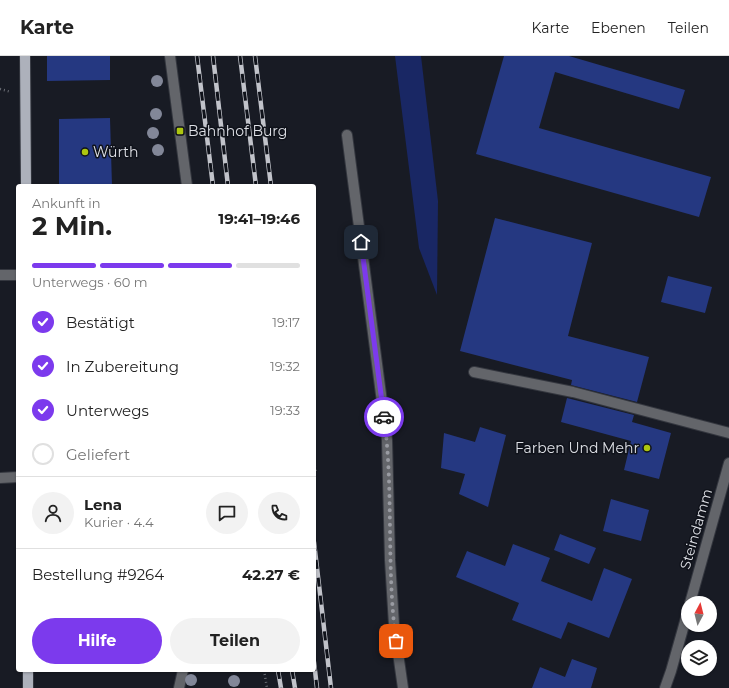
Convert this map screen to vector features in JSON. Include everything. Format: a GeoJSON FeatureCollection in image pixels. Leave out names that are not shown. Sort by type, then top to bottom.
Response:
{"type":"FeatureCollection","features":[{"type":"Feature","properties":{"kind":"main road"},"geometry":{"type":"LineString","coordinates":[[25,56],[26,184]]}},
{"type":"Feature","properties":{"kind":"main road"},"geometry":{"type":"LineString","coordinates":[[28,672],[28,688]]}},
{"type":"Feature","properties":{"kind":"street"},"geometry":{"type":"LineString","coordinates":[[170,56],[187,184]]}},
{"type":"Feature","properties":{"kind":"street"},"geometry":{"type":"LineString","coordinates":[[347,135],[387,440],[390,560],[394,625],[403,688]]}},
{"type":"Feature","properties":{"kind":"street"},"geometry":{"type":"LineString","coordinates":[[0,275],[16,275]]}},
{"type":"Feature","properties":{"kind":"street"},"geometry":{"type":"LineString","coordinates":[[474,372],[573,392],[729,433]]}},
{"type":"Feature","properties":{"kind":"street","name":"Steindamm"},"geometry":{"type":"LineString","coordinates":[[692,596],[729,463]]}},
{"type":"Feature","properties":{"kind":"street"},"geometry":{"type":"LineString","coordinates":[[0,478],[16,477]]}},
{"type":"Feature","properties":{"kind":"street"},"geometry":{"type":"LineString","coordinates":[[665,688],[682,632]]}},
{"type":"Feature","properties":{"kind":"street"},"geometry":{"type":"LineString","coordinates":[[179,688],[182,672]]}},
{"type":"Feature","properties":{"kind":"path"},"geometry":{"type":"LineString","coordinates":[[264,672],[267,688]]}},
{"type":"Feature","properties":{"kind":"shaded area"},"geometry":{"type":"Polygon","coordinates":[[[395,56],[421,56],[438,201],[437,295],[419,248],[395,56]]]}},
{"type":"Feature","properties":{"kind":"building"},"geometry":{"type":"Polygon","coordinates":[[[47,56],[110,56],[110,80],[47,81],[47,56]]]}},
{"type":"Feature","properties":{"kind":"building"},"geometry":{"type":"Polygon","coordinates":[[[504,56],[569,56],[685,90],[679,109],[555,72],[539,128],[711,177],[699,217],[476,154],[504,56]]]}},
{"type":"Feature","properties":{"kind":"building","name":"Würth"},"geometry":{"type":"Polygon","coordinates":[[[110,118],[112,184],[59,184],[59,119],[110,118]]]}},
{"type":"Feature","properties":{"kind":"building"},"geometry":{"type":"Polygon","coordinates":[[[495,218],[592,243],[568,336],[649,357],[637,402],[571,385],[572,380],[460,351],[495,218]]]}},
{"type":"Feature","properties":{"kind":"building"},"geometry":{"type":"Polygon","coordinates":[[[668,276],[712,287],[705,313],[661,302],[668,276]]]}},
{"type":"Feature","properties":{"kind":"building"},"geometry":{"type":"Polygon","coordinates":[[[567,398],[634,415],[632,422],[671,433],[659,479],[624,470],[631,441],[561,422],[567,398]]]}},
{"type":"Feature","properties":{"kind":"building"},"geometry":{"type":"Polygon","coordinates":[[[480,427],[506,435],[488,507],[459,494],[465,474],[441,468],[444,433],[475,442],[480,427]]]}},
{"type":"Feature","properties":{"kind":"building"},"geometry":{"type":"Polygon","coordinates":[[[611,499],[649,510],[641,541],[603,531],[611,499]]]}},
{"type":"Feature","properties":{"kind":"building"},"geometry":{"type":"Polygon","coordinates":[[[560,534],[596,548],[589,564],[554,550],[560,534]]]}},
{"type":"Feature","properties":{"kind":"building"},"geometry":{"type":"Polygon","coordinates":[[[513,544],[550,558],[541,581],[592,601],[604,568],[632,579],[609,638],[568,622],[561,639],[512,620],[519,603],[456,577],[467,551],[505,566],[513,544]]]}},
{"type":"Feature","properties":{"kind":"building"},"geometry":{"type":"Polygon","coordinates":[[[572,659],[597,668],[591,688],[532,688],[540,667],[565,677],[572,659]]]}},
{"type":"Feature","properties":{"kind":"railway"},"geometry":{"type":"LineString","coordinates":[[197,56],[213,184]]}},
{"type":"Feature","properties":{"kind":"railway"},"geometry":{"type":"LineString","coordinates":[[213,56],[228,184]]}},
{"type":"Feature","properties":{"kind":"railway"},"geometry":{"type":"LineString","coordinates":[[240,56],[256,184]]}},
{"type":"Feature","properties":{"kind":"railway"},"geometry":{"type":"LineString","coordinates":[[255,56],[271,184]]}},
{"type":"Feature","properties":{"kind":"railway"},"geometry":{"type":"LineString","coordinates":[[316,559],[331,688]]}},
{"type":"Feature","properties":{"kind":"railway"},"geometry":{"type":"LineString","coordinates":[[278,672],[281,688]]}},
{"type":"Feature","properties":{"kind":"railway"},"geometry":{"type":"LineString","coordinates":[[292,672],[295,688]]}},
{"type":"Feature","properties":{"kind":"railway"},"geometry":{"type":"LineString","coordinates":[[315,672],[317,688]]}},
{"type":"Feature","properties":{"kind":"way so far"},"geometry":{"type":"LineString","coordinates":[[384,417],[387,440],[390,560],[396,641]]}},
{"type":"Feature","properties":{"kind":"place","name":"Bahnhof Burg"},"geometry":{"type":"Point","coordinates":[180,131]}},
{"type":"Feature","properties":{"kind":"place","name":"Würth"},"geometry":{"type":"Point","coordinates":[85,152]}},
{"type":"Feature","properties":{"kind":"place","name":"Farben Und Mehr"},"geometry":{"type":"Point","coordinates":[647,448]}},
{"type":"Feature","properties":{"kind":"route"},"geometry":{"type":"LineString","coordinates":[[361,242],[384,417]]}}]}
